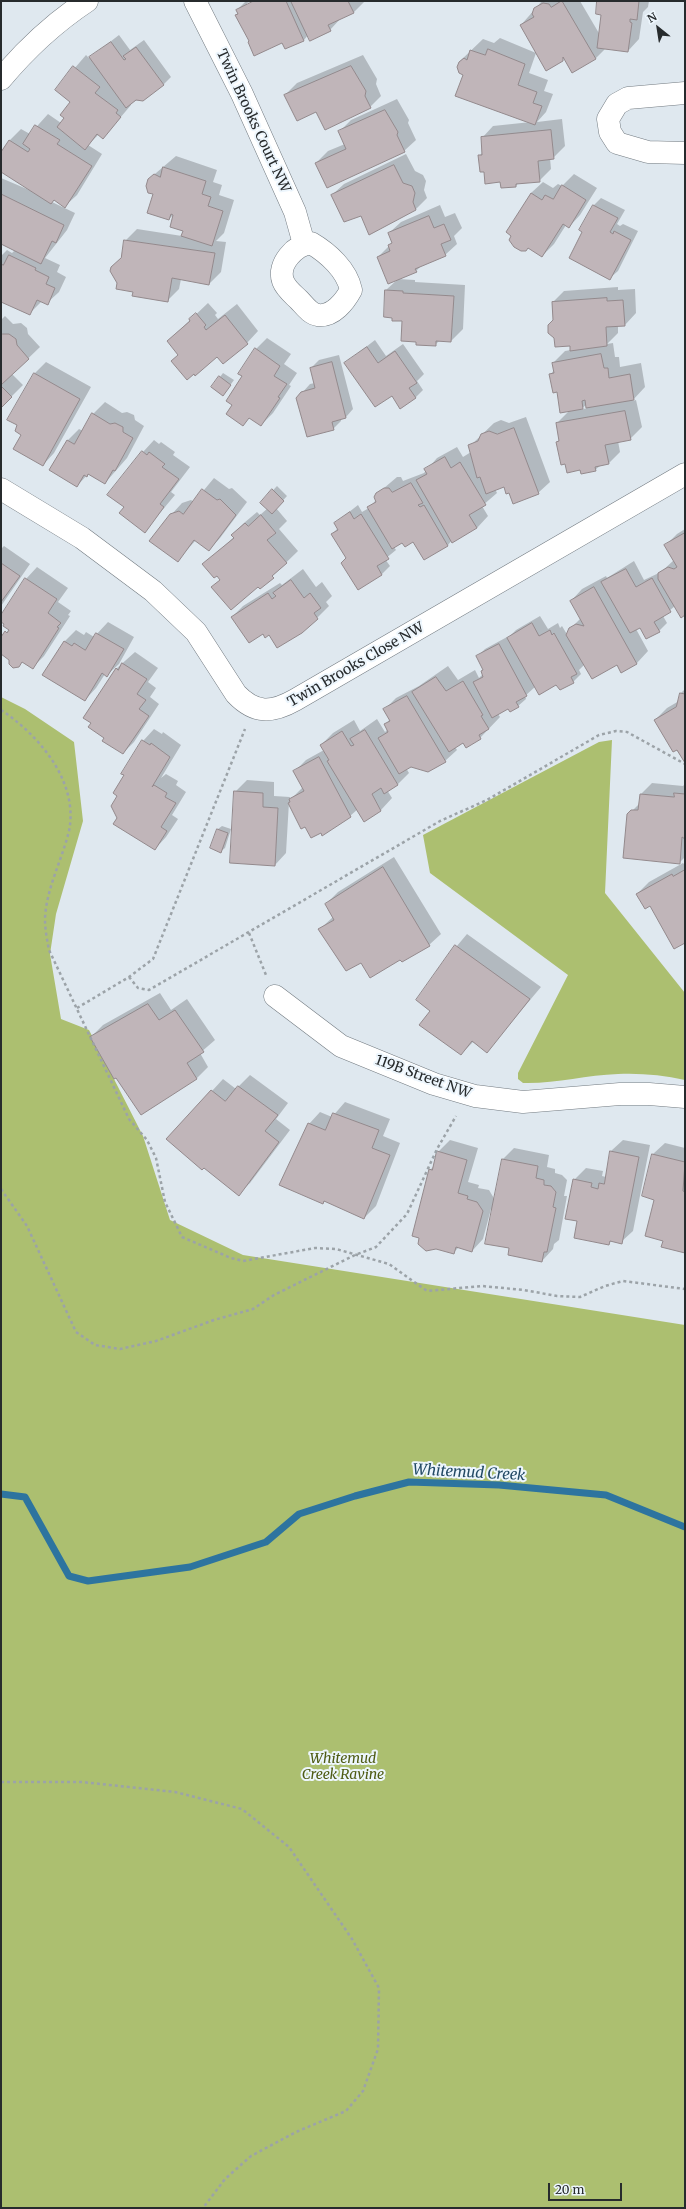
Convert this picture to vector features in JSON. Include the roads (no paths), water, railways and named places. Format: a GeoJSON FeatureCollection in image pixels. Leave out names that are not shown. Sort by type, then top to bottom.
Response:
{"type":"FeatureCollection","features":[{"type":"Feature","properties":{"kind":"street"},"geometry":{"type":"LineString","coordinates":[[1,79],[37,40],[63,18],[87,1]]}},
{"type":"Feature","properties":{"kind":"street","name":"Twin Brooks Court NW"},"geometry":{"type":"LineString","coordinates":[[195,1],[242,94],[295,212],[304,244]]}},
{"type":"Feature","properties":{"kind":"street"},"geometry":{"type":"LineString","coordinates":[[685,93],[628,98],[617,104],[608,119],[610,132],[617,143],[648,152],[685,153]]}},
{"type":"Feature","properties":{"kind":"street","name":"Twin Brooks Close NW"},"geometry":{"type":"LineString","coordinates":[[1,489],[82,538],[152,591],[196,632],[236,694],[244,702],[254,708],[281,708],[685,474]]}},
{"type":"Feature","properties":{"kind":"street","name":"119B Street NW"},"geometry":{"type":"LineString","coordinates":[[276,996],[341,1046],[434,1084],[475,1096],[523,1102],[620,1094],[649,1094],[685,1097]]}},
{"type":"Feature","properties":{"kind":"waterway","name":"Whitemud Creek"},"geometry":{"type":"LineString","coordinates":[[1,1494],[25,1497],[69,1576],[88,1581],[190,1567],[266,1542],[299,1514],[355,1496],[409,1482],[499,1485],[606,1495],[685,1527]]}},
{"type":"Feature","properties":{"kind":"park label","name":"Whitemud Creek Ravine"},"geometry":{"type":"Point","coordinates":[343,1768]}}]}
